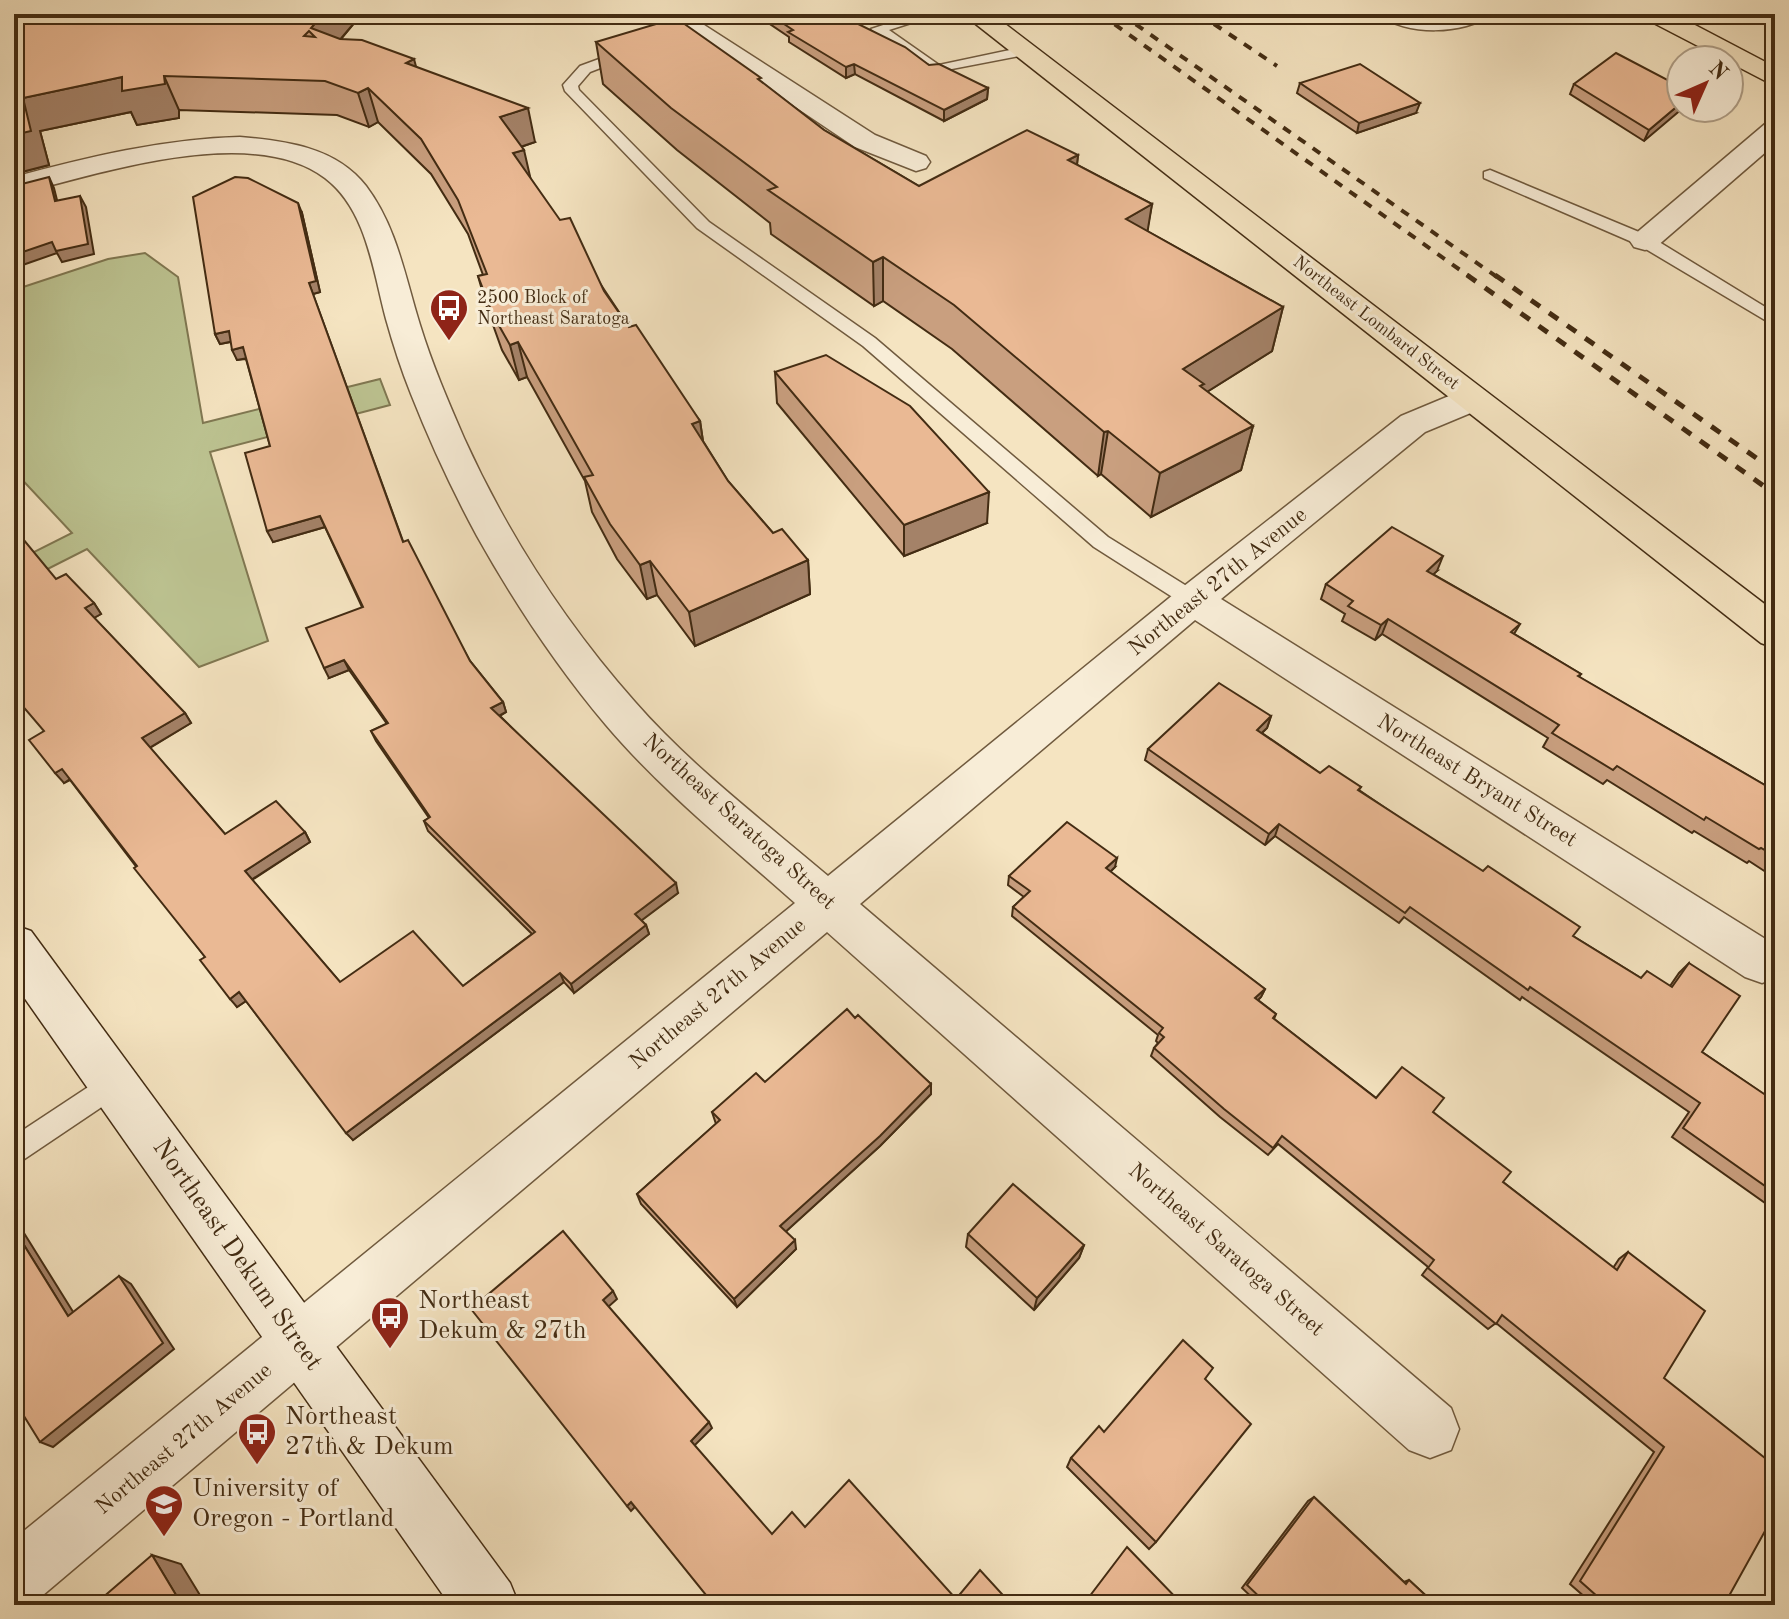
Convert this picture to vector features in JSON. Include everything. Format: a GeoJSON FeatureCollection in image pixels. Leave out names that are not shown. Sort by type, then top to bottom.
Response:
{"type":"FeatureCollection","features":[{"type":"Feature","properties":{"kind":"main road","name":"Northeast Lombard Street"},"geometry":{"type":"LineString","coordinates":[[976,14],[1775,633]]}},
{"type":"Feature","properties":{"kind":"main road"},"geometry":{"type":"LineString","coordinates":[[1655,14],[1775,78]]}},
{"type":"Feature","properties":{"kind":"street"},"geometry":{"type":"LineString","coordinates":[[680,26],[865,141],[916,162]]}},
{"type":"Feature","properties":{"kind":"street"},"geometry":{"type":"LineString","coordinates":[[1645,241],[1775,130]]}},
{"type":"Feature","properties":{"kind":"street","name":"Northeast Saratoga Street"},"geometry":{"type":"LineString","coordinates":[[14,186],[214,144],[281,150],[312,158],[338,174],[360,195],[374,220],[422,381],[461,467],[524,584],[622,714],[697,790],[1430,1429]]}},
{"type":"Feature","properties":{"kind":"street","name":"Northeast 27th Avenue"},"geometry":{"type":"LineString","coordinates":[[14,1579],[1193,600],[1413,424],[1473,399]]}},
{"type":"Feature","properties":{"kind":"street","name":"Northeast Bryant Street"},"geometry":{"type":"LineString","coordinates":[[1193,600],[1762,962]]}},
{"type":"Feature","properties":{"kind":"street","name":"Northeast Dekum Street"},"geometry":{"type":"LineString","coordinates":[[14,945],[488,1605]]}},
{"type":"Feature","properties":{"kind":"lane"},"geometry":{"type":"LineString","coordinates":[[932,14],[878,29],[936,70],[1024,51]]}},
{"type":"Feature","properties":{"kind":"lane"},"geometry":{"type":"LineString","coordinates":[[1386,14],[1397,21],[1426,26],[1484,14]]}},
{"type":"Feature","properties":{"kind":"lane"},"geometry":{"type":"LineString","coordinates":[[649,44],[585,69],[572,80],[572,91],[703,225],[869,342],[1101,542],[1193,600]]}},
{"type":"Feature","properties":{"kind":"lane"},"geometry":{"type":"LineString","coordinates":[[1490,175],[1645,241],[1775,321]]}},
{"type":"Feature","properties":{"kind":"lane"},"geometry":{"type":"LineString","coordinates":[[14,1152],[114,1083]]}},
{"type":"Feature","properties":{"kind":"green space"},"geometry":{"type":"Polygon","coordinates":[[[145,253],[178,277],[203,423],[380,379],[390,405],[210,452],[268,641],[199,667],[87,549],[14,586],[14,562],[72,533],[14,471],[14,290],[108,259],[145,253]]]}},
{"type":"Feature","properties":{"kind":"building"},"geometry":{"type":"Polygon","coordinates":[[[14,14],[323,14],[311,28],[340,39],[362,40],[414,59],[406,63],[528,108],[500,117],[524,150],[513,153],[560,220],[570,218],[604,291],[629,327],[636,325],[700,421],[692,424],[728,481],[773,533],[782,529],[808,560],[689,612],[650,561],[640,565],[610,524],[584,477],[593,475],[518,342],[510,345],[493,315],[478,276],[487,274],[458,200],[421,139],[368,88],[358,93],[325,81],[164,76],[165,84],[122,91],[122,77],[23,98],[31,131],[14,135],[14,14]]]}},
{"type":"Feature","properties":{"kind":"building"},"geometry":{"type":"Polygon","coordinates":[[[769,14],[838,14],[905,47],[929,65],[939,64],[988,88],[944,110],[854,64],[846,67],[788,32],[793,30],[769,14]]]}},
{"type":"Feature","properties":{"kind":"building"},"geometry":{"type":"Polygon","coordinates":[[[676,18],[761,78],[758,79],[824,130],[919,186],[1027,130],[1078,155],[1068,160],[1152,204],[1126,219],[1283,307],[1183,369],[1204,384],[1200,386],[1253,426],[1160,473],[1108,431],[1104,432],[954,305],[883,257],[873,262],[768,190],[777,187],[671,108],[596,42],[676,18]]]}},
{"type":"Feature","properties":{"kind":"building"},"geometry":{"type":"Polygon","coordinates":[[[1616,53],[1665,79],[1665,116],[1649,130],[1574,84],[1616,53]]]}},
{"type":"Feature","properties":{"kind":"building"},"geometry":{"type":"Polygon","coordinates":[[[1360,64],[1420,103],[1359,123],[1300,83],[1360,64]]]}},
{"type":"Feature","properties":{"kind":"building"},"geometry":{"type":"Polygon","coordinates":[[[49,177],[55,201],[80,196],[88,244],[56,251],[52,242],[14,255],[14,186],[49,177]]]}},
{"type":"Feature","properties":{"kind":"building"},"geometry":{"type":"Polygon","coordinates":[[[235,177],[248,178],[298,203],[316,281],[309,283],[403,542],[408,540],[470,661],[503,702],[491,708],[676,883],[635,914],[646,925],[571,984],[560,973],[346,1133],[239,992],[230,999],[200,960],[205,957],[134,868],[137,866],[62,769],[55,773],[29,740],[44,731],[14,696],[14,528],[56,579],[66,574],[94,603],[85,608],[185,713],[142,738],[225,834],[276,801],[305,832],[245,871],[340,982],[413,931],[463,986],[535,932],[424,821],[430,817],[371,731],[388,723],[344,660],[324,668],[306,628],[363,607],[320,516],[267,531],[245,453],[270,446],[243,347],[232,350],[229,331],[215,334],[193,197],[235,177]]]}},
{"type":"Feature","properties":{"kind":"building"},"geometry":{"type":"Polygon","coordinates":[[[826,355],[910,406],[989,492],[904,525],[775,372],[826,355]]]}},
{"type":"Feature","properties":{"kind":"building"},"geometry":{"type":"Polygon","coordinates":[[[1392,527],[1443,556],[1427,571],[1520,624],[1511,632],[1581,674],[1578,676],[1775,791],[1775,856],[1706,817],[1704,820],[1617,766],[1613,770],[1552,733],[1559,725],[1388,619],[1381,625],[1348,606],[1353,601],[1326,584],[1392,527]]]}},
{"type":"Feature","properties":{"kind":"building"},"geometry":{"type":"Polygon","coordinates":[[[1219,683],[1271,716],[1257,730],[1320,773],[1329,766],[1361,787],[1358,790],[1483,871],[1488,866],[1580,927],[1573,936],[1641,978],[1647,971],[1672,987],[1689,963],[1740,996],[1702,1052],[1770,1098],[1775,1091],[1775,1193],[1683,1128],[1700,1103],[1530,987],[1528,990],[1410,907],[1405,913],[1279,824],[1269,834],[1148,749],[1219,683]]]}},
{"type":"Feature","properties":{"kind":"building"},"geometry":{"type":"Polygon","coordinates":[[[1067,822],[1117,858],[1106,868],[1265,989],[1255,998],[1276,1014],[1273,1018],[1376,1098],[1402,1067],[1444,1098],[1433,1112],[1511,1172],[1503,1182],[1617,1270],[1628,1252],[1705,1311],[1664,1378],[1775,1466],[1775,1513],[1724,1605],[1607,1605],[1580,1581],[1664,1447],[1502,1315],[1496,1324],[1428,1268],[1434,1260],[1282,1136],[1273,1148],[1224,1109],[1154,1048],[1164,1037],[1159,1033],[1163,1028],[1013,907],[1030,891],[1009,876],[1067,822]]]}},
{"type":"Feature","properties":{"kind":"building"},"geometry":{"type":"Polygon","coordinates":[[[847,1009],[855,1018],[858,1015],[931,1084],[880,1136],[780,1226],[795,1240],[734,1299],[637,1194],[720,1120],[712,1112],[756,1073],[765,1082],[847,1009]]]}},
{"type":"Feature","properties":{"kind":"building"},"geometry":{"type":"Polygon","coordinates":[[[1013,1184],[1084,1245],[1037,1298],[968,1234],[1013,1184]]]}},
{"type":"Feature","properties":{"kind":"building"},"geometry":{"type":"Polygon","coordinates":[[[14,1229],[68,1316],[119,1276],[163,1343],[40,1442],[14,1400],[14,1229]]]}},
{"type":"Feature","properties":{"kind":"building"},"geometry":{"type":"Polygon","coordinates":[[[563,1231],[613,1291],[603,1300],[709,1422],[691,1441],[772,1534],[792,1512],[805,1527],[849,1480],[956,1599],[980,1570],[1012,1605],[740,1605],[735,1598],[728,1605],[714,1605],[631,1502],[627,1506],[471,1309],[563,1231]]]}},
{"type":"Feature","properties":{"kind":"building"},"geometry":{"type":"Polygon","coordinates":[[[1183,1340],[1213,1368],[1205,1379],[1251,1424],[1156,1542],[1071,1458],[1099,1426],[1104,1432],[1183,1340]]]}},
{"type":"Feature","properties":{"kind":"building"},"geometry":{"type":"Polygon","coordinates":[[[1314,1497],[1406,1584],[1409,1580],[1436,1605],[1268,1605],[1247,1585],[1314,1497]]]}},
{"type":"Feature","properties":{"kind":"building"},"geometry":{"type":"Polygon","coordinates":[[[1127,1547],[1183,1605],[1083,1605],[1127,1547]]]}},
{"type":"Feature","properties":{"kind":"building"},"geometry":{"type":"Polygon","coordinates":[[[152,1555],[182,1605],[94,1605],[152,1555]]]}},
{"type":"Feature","properties":{"kind":"railway"},"geometry":{"type":"LineString","coordinates":[[1100,14],[1470,277]]}},
{"type":"Feature","properties":{"kind":"railway"},"geometry":{"type":"LineString","coordinates":[[1121,14],[1497,277]]}},
{"type":"Feature","properties":{"kind":"railway"},"geometry":{"type":"LineString","coordinates":[[1199,14],[1277,66]]}},
{"type":"Feature","properties":{"kind":"railway"},"geometry":{"type":"LineString","coordinates":[[1467,275],[1775,494]]}},
{"type":"Feature","properties":{"kind":"railway"},"geometry":{"type":"LineString","coordinates":[[1495,275],[1775,471]]}},
{"type":"Feature","properties":{"kind":"place","name":"2500 Block of Northeast Saratoga"},"geometry":{"type":"Point","coordinates":[449,342]}},
{"type":"Feature","properties":{"kind":"place","name":"Northeast Dekum & 27th"},"geometry":{"type":"Point","coordinates":[390,1350]}},
{"type":"Feature","properties":{"kind":"place","name":"Northeast 27th & Dekum"},"geometry":{"type":"Point","coordinates":[257,1466]}},
{"type":"Feature","properties":{"kind":"place","name":"University of Oregon - Portland"},"geometry":{"type":"Point","coordinates":[164,1538]}}]}
